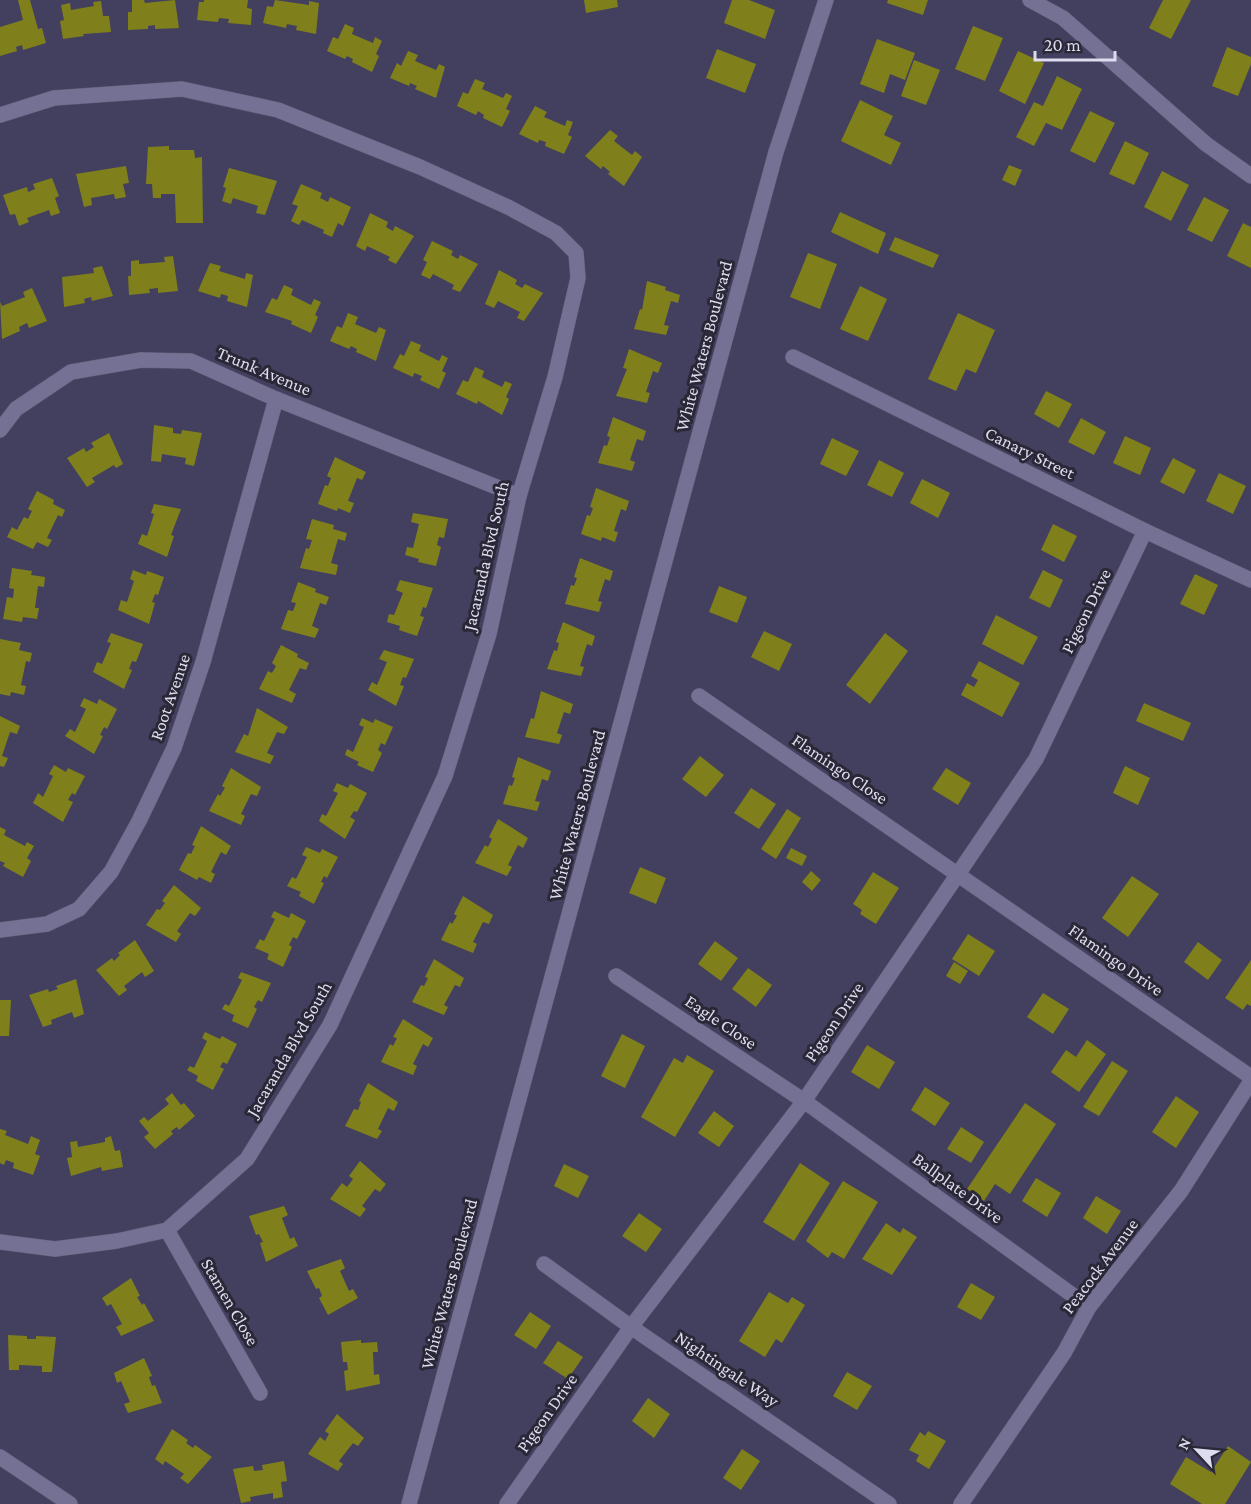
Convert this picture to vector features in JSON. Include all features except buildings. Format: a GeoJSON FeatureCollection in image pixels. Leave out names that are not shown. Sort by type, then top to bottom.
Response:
{"type":"FeatureCollection","features":[{"type":"Feature","properties":{"kind":"street","name":"White Waters Boulevard"},"geometry":{"type":"LineString","coordinates":[[409,1504],[781,137],[825,0]]}},
{"type":"Feature","properties":{"kind":"street"},"geometry":{"type":"LineString","coordinates":[[1030,0],[1063,18],[1206,144],[1251,176]]}},
{"type":"Feature","properties":{"kind":"street","name":"Jacaranda Blvd South"},"geometry":{"type":"LineString","coordinates":[[0,115],[54,98],[182,89],[278,110],[420,167],[510,208],[556,233],[576,253],[578,278],[555,376],[519,496],[489,634],[445,776],[330,1025],[247,1159],[167,1230],[117,1241],[55,1249],[0,1242]]}},
{"type":"Feature","properties":{"kind":"street","name":"Canary Street"},"geometry":{"type":"LineString","coordinates":[[793,357],[1145,531],[1251,580]]}},
{"type":"Feature","properties":{"kind":"street","name":"Trunk Avenue"},"geometry":{"type":"LineString","coordinates":[[0,430],[16,409],[71,372],[141,360],[191,361],[276,399],[519,496]]}},
{"type":"Feature","properties":{"kind":"street","name":"Root Avenue"},"geometry":{"type":"LineString","coordinates":[[0,930],[47,924],[79,909],[111,872],[139,821],[174,748],[203,662],[276,399]]}},
{"type":"Feature","properties":{"kind":"street","name":"Pigeon Drive"},"geometry":{"type":"LineString","coordinates":[[507,1504],[631,1327],[804,1101],[1036,759],[1145,531]]}},
{"type":"Feature","properties":{"kind":"street","name":"Flamingo Close"},"geometry":{"type":"LineString","coordinates":[[699,696],[959,874]]}},
{"type":"Feature","properties":{"kind":"street","name":"Flamingo Drive"},"geometry":{"type":"LineString","coordinates":[[959,874],[1251,1079]]}},
{"type":"Feature","properties":{"kind":"street","name":"Eagle Close"},"geometry":{"type":"LineString","coordinates":[[615,975],[804,1101]]}},
{"type":"Feature","properties":{"kind":"street","name":"Peacock Avenue"},"geometry":{"type":"LineString","coordinates":[[962,1504],[1064,1353],[1089,1307],[1181,1191],[1251,1079]]}},
{"type":"Feature","properties":{"kind":"street","name":"Ballplate Drive"},"geometry":{"type":"LineString","coordinates":[[804,1101],[1089,1307]]}},
{"type":"Feature","properties":{"kind":"street","name":"Stamen Close"},"geometry":{"type":"LineString","coordinates":[[167,1230],[260,1393]]}},
{"type":"Feature","properties":{"kind":"street","name":"Nightingale Way"},"geometry":{"type":"LineString","coordinates":[[544,1264],[631,1327],[889,1504]]}},
{"type":"Feature","properties":{"kind":"street"},"geometry":{"type":"LineString","coordinates":[[0,1457],[70,1504]]}}]}
